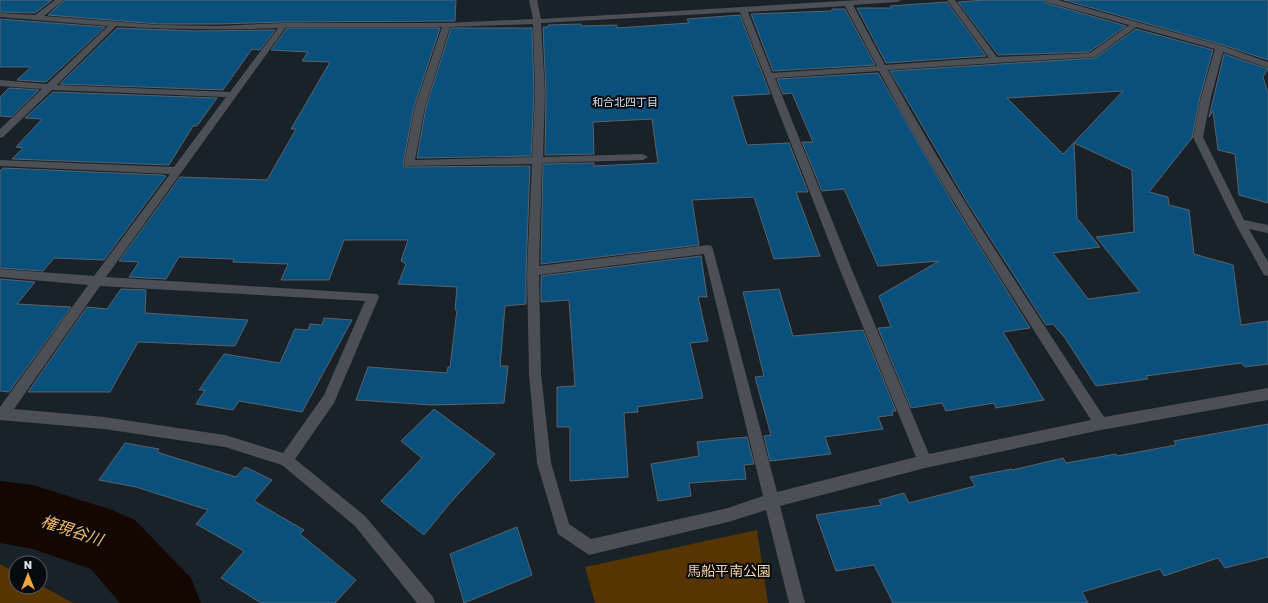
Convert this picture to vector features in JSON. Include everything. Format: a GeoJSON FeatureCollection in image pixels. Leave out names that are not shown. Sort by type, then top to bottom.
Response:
{"type":"FeatureCollection","features":[{"type":"Feature","properties":{"kind":"street"},"geometry":{"type":"LineString","coordinates":[[38,17],[60,0]]}},
{"type":"Feature","properties":{"kind":"street"},"geometry":{"type":"LineString","coordinates":[[533,0],[537,20],[540,93],[536,161],[533,271],[535,374],[544,463],[563,528],[589,547],[728,515],[771,501],[925,461],[1101,424],[1268,394]]}},
{"type":"Feature","properties":{"kind":"street"},"geometry":{"type":"LineString","coordinates":[[0,14],[114,24],[218,28],[284,25],[447,25],[537,20],[613,18],[897,0]]}},
{"type":"Feature","properties":{"kind":"street"},"geometry":{"type":"LineString","coordinates":[[951,0],[995,60]]}},
{"type":"Feature","properties":{"kind":"street"},"geometry":{"type":"LineString","coordinates":[[1049,0],[1220,48],[1268,65]]}},
{"type":"Feature","properties":{"kind":"street"},"geometry":{"type":"LineString","coordinates":[[848,4],[902,105],[982,239],[1101,424]]}},
{"type":"Feature","properties":{"kind":"street"},"geometry":{"type":"LineString","coordinates":[[743,10],[925,461]]}},
{"type":"Feature","properties":{"kind":"street"},"geometry":{"type":"LineString","coordinates":[[0,135],[114,24]]}},
{"type":"Feature","properties":{"kind":"street"},"geometry":{"type":"LineString","coordinates":[[1,415],[284,25]]}},
{"type":"Feature","properties":{"kind":"street"},"geometry":{"type":"LineString","coordinates":[[447,25],[420,107],[408,164],[643,157]]}},
{"type":"Feature","properties":{"kind":"street"},"geometry":{"type":"LineString","coordinates":[[769,76],[882,67],[1092,55],[1135,25]]}},
{"type":"Feature","properties":{"kind":"street"},"geometry":{"type":"LineString","coordinates":[[1220,48],[1206,97],[1198,137],[1240,223],[1268,272]]}},
{"type":"Feature","properties":{"kind":"street"},"geometry":{"type":"LineString","coordinates":[[0,83],[50,87],[233,94]]}},
{"type":"Feature","properties":{"kind":"street"},"geometry":{"type":"LineString","coordinates":[[0,163],[177,171]]}},
{"type":"Feature","properties":{"kind":"street"},"geometry":{"type":"LineString","coordinates":[[1240,223],[1268,229]]}},
{"type":"Feature","properties":{"kind":"street"},"geometry":{"type":"LineString","coordinates":[[533,271],[708,249],[797,603]]}},
{"type":"Feature","properties":{"kind":"street"},"geometry":{"type":"LineString","coordinates":[[0,272],[97,281],[373,297],[329,399],[286,460]]}},
{"type":"Feature","properties":{"kind":"street"},"geometry":{"type":"LineString","coordinates":[[1,415],[104,424],[225,441],[286,460],[360,521],[427,603]]}},
{"type":"Feature","properties":{"kind":"green space","name":"馬船平南公園"},"geometry":{"type":"Polygon","coordinates":[[[757,530],[768,603],[595,603],[585,567],[757,530]]]}},
{"type":"Feature","properties":{"kind":"green space"},"geometry":{"type":"Polygon","coordinates":[[[0,564],[8,568],[8,595],[48,595],[48,589],[73,603],[0,603],[0,564]]]}},
{"type":"Feature","properties":{"kind":"building"},"geometry":{"type":"Polygon","coordinates":[[[0,0],[52,0],[35,13],[0,12],[0,0]]]}},
{"type":"Feature","properties":{"kind":"building"},"geometry":{"type":"Polygon","coordinates":[[[65,0],[456,0],[455,21],[159,24],[48,15],[65,0]]]}},
{"type":"Feature","properties":{"kind":"building"},"geometry":{"type":"Polygon","coordinates":[[[985,0],[1044,0],[1046,3],[1126,26],[1089,52],[998,55],[958,2],[985,0]]]}},
{"type":"Feature","properties":{"kind":"building"},"geometry":{"type":"Polygon","coordinates":[[[1064,0],[1268,0],[1268,60],[1223,45],[1064,0]]]}},
{"type":"Feature","properties":{"kind":"building"},"geometry":{"type":"Polygon","coordinates":[[[947,2],[986,56],[886,63],[857,8],[891,8],[890,6],[947,2]]]}},
{"type":"Feature","properties":{"kind":"building"},"geometry":{"type":"Polygon","coordinates":[[[832,9],[845,9],[875,65],[773,71],[751,14],[832,11],[832,9]]]}},
{"type":"Feature","properties":{"kind":"building"},"geometry":{"type":"Polygon","coordinates":[[[740,15],[770,94],[732,96],[747,145],[789,143],[808,192],[796,192],[820,256],[774,259],[754,197],[692,200],[699,245],[541,264],[543,164],[594,163],[594,166],[658,163],[652,119],[593,122],[594,154],[545,155],[546,93],[543,27],[548,27],[548,25],[581,24],[581,26],[617,25],[617,28],[689,23],[687,19],[740,15]]]}},
{"type":"Feature","properties":{"kind":"building"},"geometry":{"type":"Polygon","coordinates":[[[0,19],[105,27],[46,82],[17,80],[31,67],[0,67],[0,19]]]}},
{"type":"Feature","properties":{"kind":"building"},"geometry":{"type":"Polygon","coordinates":[[[117,28],[197,31],[275,30],[260,50],[252,49],[223,90],[60,84],[117,28]]]}},
{"type":"Feature","properties":{"kind":"building"},"geometry":{"type":"Polygon","coordinates":[[[287,28],[440,28],[414,107],[403,164],[404,167],[530,166],[526,304],[505,306],[500,366],[508,366],[504,403],[433,405],[356,400],[368,367],[447,373],[448,367],[450,367],[457,310],[455,310],[457,287],[398,284],[406,264],[401,261],[408,240],[344,240],[329,280],[281,280],[288,264],[233,262],[234,259],[179,257],[166,279],[129,277],[139,262],[119,261],[180,177],[267,180],[296,129],[291,129],[330,62],[302,61],[308,52],[271,50],[287,28]]]}},
{"type":"Feature","properties":{"kind":"building"},"geometry":{"type":"Polygon","coordinates":[[[451,28],[532,28],[534,93],[531,156],[417,158],[426,107],[451,28]]]}},
{"type":"Feature","properties":{"kind":"building"},"geometry":{"type":"Polygon","coordinates":[[[1136,29],[1213,50],[1200,97],[1192,138],[1149,192],[1168,197],[1169,205],[1189,210],[1194,254],[1233,265],[1241,325],[1268,321],[1268,364],[1245,367],[1241,363],[1146,376],[1148,379],[1096,386],[1065,338],[1053,324],[1046,325],[967,202],[890,71],[1095,58],[1136,29]],[[1123,91],[1007,98],[1063,154],[1123,91]],[[1074,143],[1077,218],[1100,247],[1053,253],[1088,299],[1140,292],[1096,237],[1134,232],[1132,170],[1074,143]]]}},
{"type":"Feature","properties":{"kind":"building"},"geometry":{"type":"Polygon","coordinates":[[[1224,54],[1268,69],[1263,77],[1268,93],[1268,203],[1239,195],[1235,154],[1218,150],[1213,111],[1209,117],[1224,54]]]}},
{"type":"Feature","properties":{"kind":"building"},"geometry":{"type":"Polygon","coordinates":[[[878,73],[954,205],[1030,328],[1003,332],[1044,400],[996,408],[994,403],[946,411],[942,403],[911,408],[878,328],[891,327],[879,296],[939,261],[878,266],[844,189],[822,191],[802,142],[813,142],[792,93],[783,94],[777,79],[878,73]]]}},
{"type":"Feature","properties":{"kind":"building"},"geometry":{"type":"Polygon","coordinates":[[[9,88],[39,90],[11,117],[0,116],[0,97],[9,88]]]}},
{"type":"Feature","properties":{"kind":"building"},"geometry":{"type":"Polygon","coordinates":[[[53,92],[217,98],[197,126],[193,126],[169,165],[12,159],[23,148],[16,147],[42,119],[25,118],[53,92]]]}},
{"type":"Feature","properties":{"kind":"building"},"geometry":{"type":"Polygon","coordinates":[[[3,168],[166,176],[104,260],[54,258],[43,271],[0,268],[0,171],[3,168]]]}},
{"type":"Feature","properties":{"kind":"building"},"geometry":{"type":"Polygon","coordinates":[[[701,256],[707,297],[698,297],[708,341],[690,343],[703,398],[637,407],[638,412],[624,413],[628,477],[570,481],[570,427],[557,427],[557,387],[575,386],[569,300],[541,302],[541,276],[701,256]]]}},
{"type":"Feature","properties":{"kind":"building"},"geometry":{"type":"Polygon","coordinates":[[[0,279],[35,282],[17,304],[71,307],[9,392],[0,391],[0,279]]]}},
{"type":"Feature","properties":{"kind":"building"},"geometry":{"type":"Polygon","coordinates":[[[121,289],[146,290],[145,313],[248,320],[235,346],[138,342],[110,392],[28,392],[87,307],[107,309],[121,289]]]}},
{"type":"Feature","properties":{"kind":"building"},"geometry":{"type":"Polygon","coordinates":[[[779,289],[793,336],[863,330],[896,411],[892,411],[893,415],[878,417],[883,429],[825,437],[831,454],[770,461],[764,436],[771,435],[755,377],[764,376],[743,292],[779,289]]]}},
{"type":"Feature","properties":{"kind":"building"},"geometry":{"type":"Polygon","coordinates":[[[324,318],[352,320],[302,412],[239,401],[233,410],[196,404],[205,390],[199,390],[224,354],[280,363],[295,329],[308,330],[310,324],[322,325],[324,318]]]}},
{"type":"Feature","properties":{"kind":"building"},"geometry":{"type":"Polygon","coordinates":[[[434,409],[495,454],[450,503],[424,535],[381,501],[422,458],[401,441],[434,409]]]}},
{"type":"Feature","properties":{"kind":"building"},"geometry":{"type":"Polygon","coordinates":[[[1268,424],[1268,557],[1225,568],[1218,558],[1164,576],[1160,569],[1082,592],[1088,603],[893,603],[874,565],[836,571],[816,515],[881,505],[879,500],[904,493],[909,503],[975,486],[970,477],[1013,470],[1063,458],[1066,463],[1116,454],[1117,456],[1176,445],[1174,441],[1268,424]]]}},
{"type":"Feature","properties":{"kind":"building"},"geometry":{"type":"Polygon","coordinates":[[[747,437],[754,464],[744,465],[746,479],[689,483],[691,496],[658,501],[651,464],[699,456],[697,442],[747,437]]]}},
{"type":"Feature","properties":{"kind":"building"},"geometry":{"type":"Polygon","coordinates":[[[125,443],[159,449],[157,452],[236,477],[245,467],[272,480],[254,501],[304,530],[300,534],[356,580],[335,603],[261,603],[221,578],[244,551],[196,524],[208,510],[136,487],[99,480],[125,443]]]}},
{"type":"Feature","properties":{"kind":"building"},"geometry":{"type":"Polygon","coordinates":[[[517,527],[532,575],[464,603],[450,554],[517,527]]]}},
{"type":"Feature","properties":{"kind":"waterway","name":"権現谷川"},"geometry":{"type":"LineString","coordinates":[[0,512],[33,517],[112,543],[166,603]]}},
{"type":"Feature","properties":{"kind":"district","name":"和合北四丁目"},"geometry":{"type":"Point","coordinates":[625,101]}}]}
